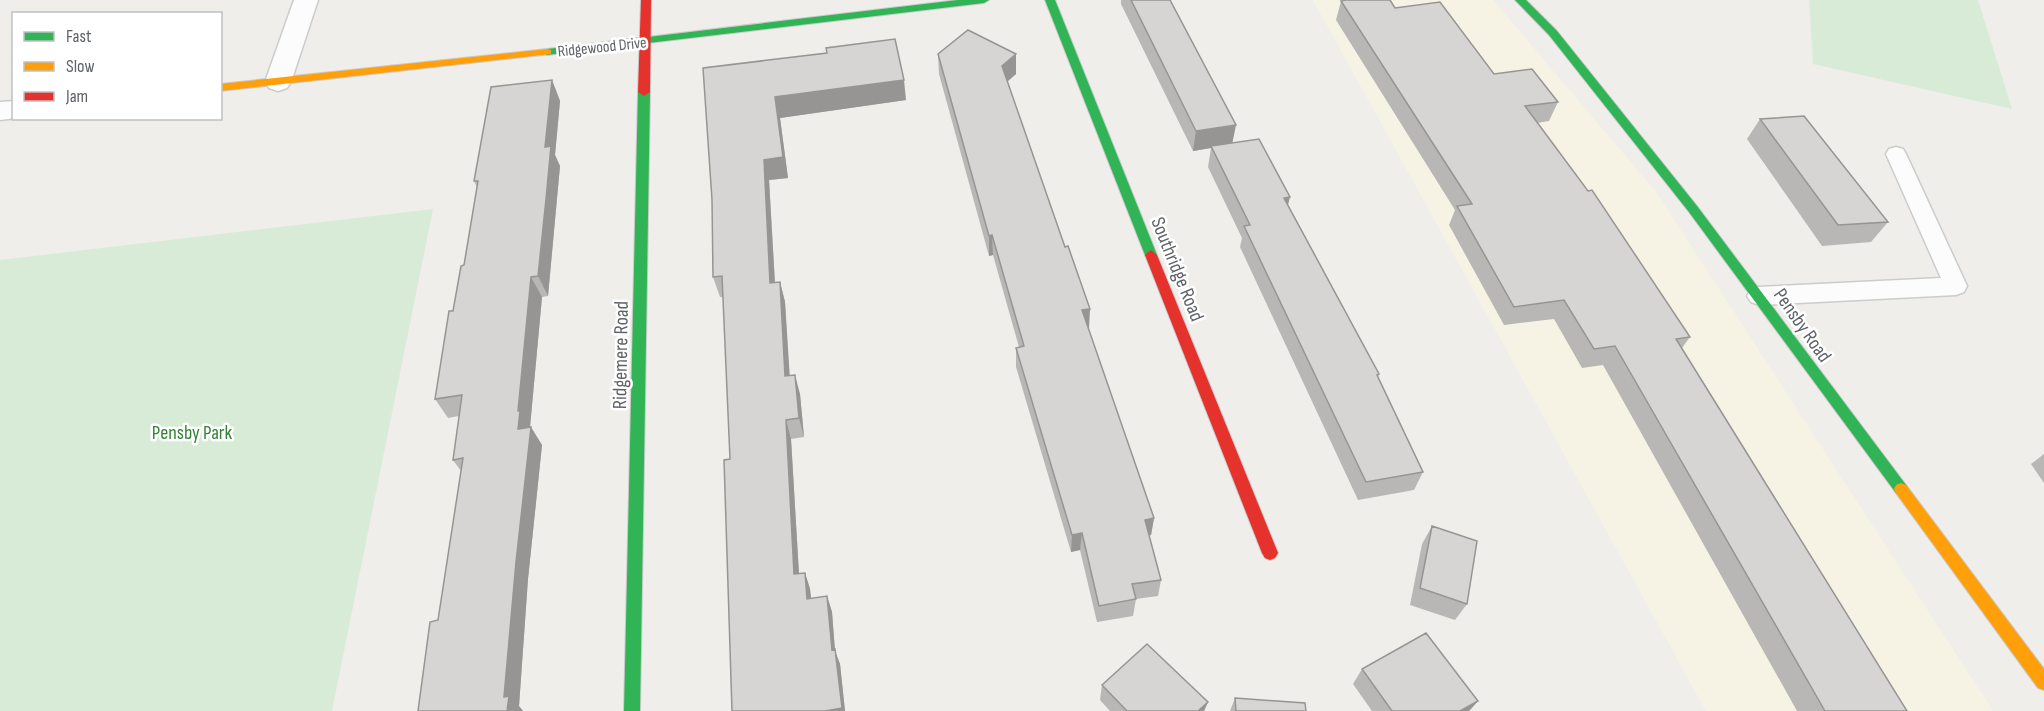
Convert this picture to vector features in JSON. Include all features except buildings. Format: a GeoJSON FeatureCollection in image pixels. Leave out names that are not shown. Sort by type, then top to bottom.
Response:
{"type":"FeatureCollection","features":[{"type":"Feature","properties":{"kind":"street"},"geometry":{"type":"LineString","coordinates":[[278,82],[306,0]]}},
{"type":"Feature","properties":{"kind":"street","name":"Ridgemere Road"},"geometry":{"type":"LineString","coordinates":[[632,711],[646,0]]}},
{"type":"Feature","properties":{"kind":"street","name":"Ridgewood Drive"},"geometry":{"type":"LineString","coordinates":[[222,88],[646,41],[984,0]]}},
{"type":"Feature","properties":{"kind":"street","name":"Southridge Road"},"geometry":{"type":"LineString","coordinates":[[1050,0],[1270,553]]}},
{"type":"Feature","properties":{"kind":"street","name":"Pensby Road"},"geometry":{"type":"LineString","coordinates":[[1520,0],[1553,33],[1759,296],[1801,357],[2044,682]]}},
{"type":"Feature","properties":{"kind":"lane"},"geometry":{"type":"LineString","coordinates":[[1759,296],[1956,286],[1896,154]]}},
{"type":"Feature","properties":{"kind":"shaded area"},"geometry":{"type":"Polygon","coordinates":[[[1313,0],[1493,0],[1656,192],[1993,711],[1706,711],[1313,0]]]}},
{"type":"Feature","properties":{"kind":"green space"},"geometry":{"type":"Polygon","coordinates":[[[1809,0],[1978,0],[2012,109],[1813,64],[1809,0]]]}},
{"type":"Feature","properties":{"kind":"green space","name":"Pensby Park"},"geometry":{"type":"Polygon","coordinates":[[[433,209],[332,711],[0,711],[0,260],[433,209]]]}},
{"type":"Feature","properties":{"kind":"traffic: fast"},"geometry":{"type":"LineString","coordinates":[[547,52],[984,0]]}},
{"type":"Feature","properties":{"kind":"traffic: fast"},"geometry":{"type":"LineString","coordinates":[[1050,0],[1151,255]]}},
{"type":"Feature","properties":{"kind":"traffic: fast"},"geometry":{"type":"LineString","coordinates":[[1520,0],[1553,33],[1693,209],[1901,489]]}},
{"type":"Feature","properties":{"kind":"traffic: fast"},"geometry":{"type":"LineString","coordinates":[[632,711],[644,92]]}},
{"type":"Feature","properties":{"kind":"traffic: slow"},"geometry":{"type":"LineString","coordinates":[[222,88],[547,52]]}},
{"type":"Feature","properties":{"kind":"traffic: slow"},"geometry":{"type":"LineString","coordinates":[[1901,489],[2044,682]]}},
{"type":"Feature","properties":{"kind":"traffic: jam"},"geometry":{"type":"LineString","coordinates":[[644,92],[646,0]]}},
{"type":"Feature","properties":{"kind":"traffic: jam"},"geometry":{"type":"LineString","coordinates":[[1151,255],[1270,553]]}}]}
